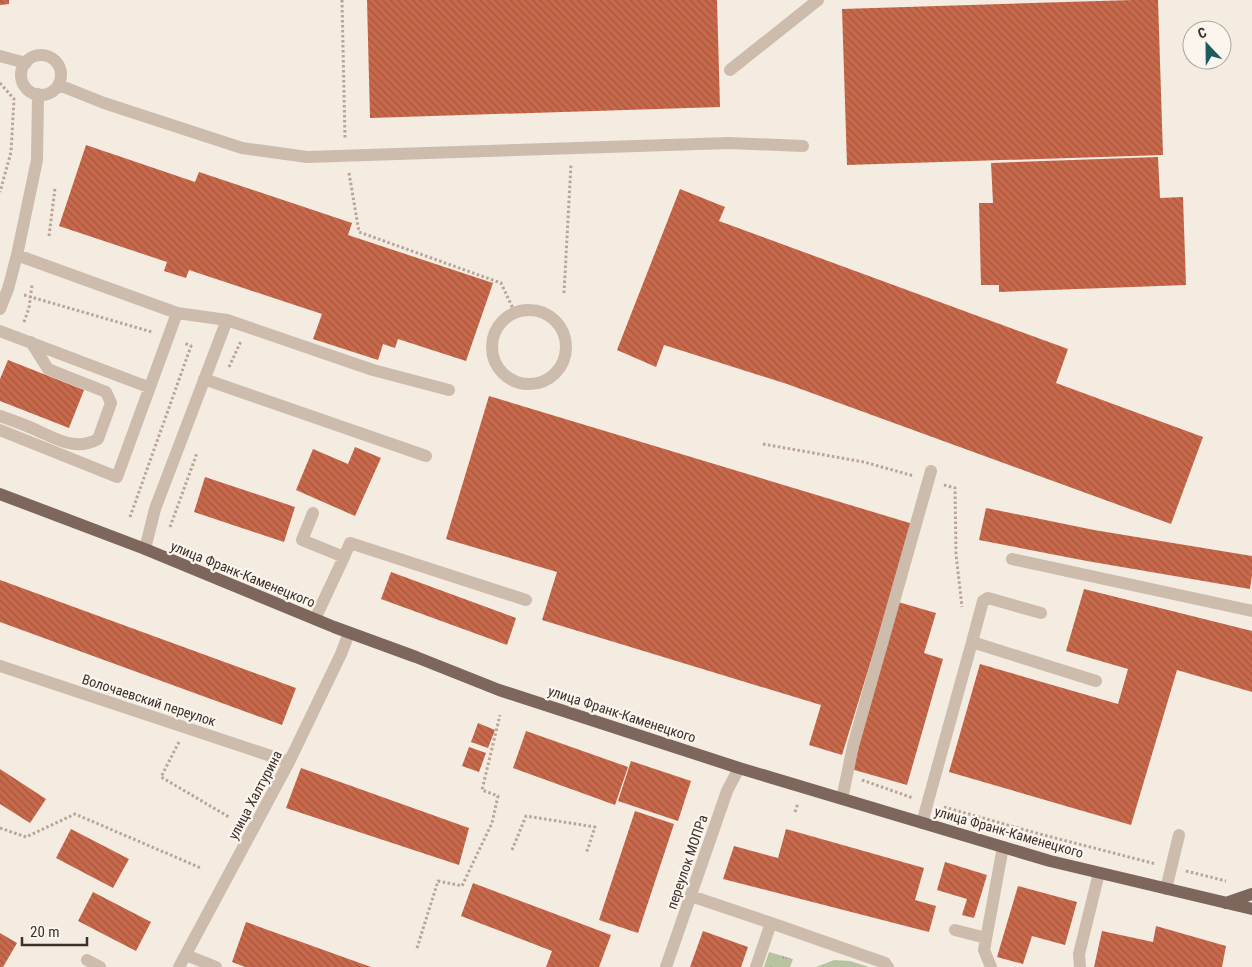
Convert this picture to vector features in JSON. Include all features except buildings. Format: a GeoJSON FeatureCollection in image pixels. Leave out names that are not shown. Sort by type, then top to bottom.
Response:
{"type":"FeatureCollection","features":[{"type":"Feature","properties":{"kind":"main road","name":"улица Франк-Каменецкого"},"geometry":{"type":"LineString","coordinates":[[0,494],[145,549],[349,633],[499,690],[739,768],[1003,847],[1099,873],[1252,910]]}},
{"type":"Feature","properties":{"kind":"main road"},"geometry":{"type":"LineString","coordinates":[[1223,903],[1252,894]]}},
{"type":"Feature","properties":{"kind":"street"},"geometry":{"type":"LineString","coordinates":[[730,70],[818,0]]}},
{"type":"Feature","properties":{"kind":"street"},"geometry":{"type":"LineString","coordinates":[[0,56],[26,63]]}},
{"type":"Feature","properties":{"kind":"street"},"geometry":{"type":"LineString","coordinates":[[37,56],[51,57],[56,61],[61,72],[59,85],[50,93],[38,94],[32,92],[23,83],[22,76],[26,63],[37,56]]}},
{"type":"Feature","properties":{"kind":"street"},"geometry":{"type":"LineString","coordinates":[[59,85],[104,103],[242,148],[307,156],[729,143],[803,146]]}},
{"type":"Feature","properties":{"kind":"street"},"geometry":{"type":"LineString","coordinates":[[0,309],[17,255],[37,160],[38,94]]}},
{"type":"Feature","properties":{"kind":"street"},"geometry":{"type":"LineString","coordinates":[[17,255],[176,313],[227,320],[373,370],[449,390]]}},
{"type":"Feature","properties":{"kind":"street"},"geometry":{"type":"LineString","coordinates":[[527,310],[540,312],[551,318],[559,326],[566,350],[562,362],[555,373],[546,380],[534,384],[523,384],[512,380],[502,372],[496,363],[492,352],[493,340],[497,329],[504,320],[515,313],[527,310]]}},
{"type":"Feature","properties":{"kind":"street"},"geometry":{"type":"LineString","coordinates":[[0,430],[117,477],[176,313]]}},
{"type":"Feature","properties":{"kind":"street"},"geometry":{"type":"LineString","coordinates":[[145,549],[155,509],[227,320]]}},
{"type":"Feature","properties":{"kind":"street"},"geometry":{"type":"LineString","coordinates":[[0,331],[148,387]]}},
{"type":"Feature","properties":{"kind":"street"},"geometry":{"type":"LineString","coordinates":[[0,416],[63,443],[88,445],[98,439],[110,403],[106,392],[48,369],[31,342]]}},
{"type":"Feature","properties":{"kind":"street"},"geometry":{"type":"LineString","coordinates":[[204,379],[426,456]]}},
{"type":"Feature","properties":{"kind":"street"},"geometry":{"type":"LineString","coordinates":[[842,799],[851,752],[931,471]]}},
{"type":"Feature","properties":{"kind":"street"},"geometry":{"type":"LineString","coordinates":[[313,513],[302,540],[344,557]]}},
{"type":"Feature","properties":{"kind":"street"},"geometry":{"type":"LineString","coordinates":[[315,619],[350,543],[526,600]]}},
{"type":"Feature","properties":{"kind":"street"},"geometry":{"type":"LineString","coordinates":[[1012,559],[1252,612]]}},
{"type":"Feature","properties":{"kind":"street"},"geometry":{"type":"LineString","coordinates":[[922,823],[983,601],[988,598],[1041,613]]}},
{"type":"Feature","properties":{"kind":"street","name":"улица Халтурина"},"geometry":{"type":"LineString","coordinates":[[179,967],[289,762],[341,654],[349,633]]}},
{"type":"Feature","properties":{"kind":"street"},"geometry":{"type":"LineString","coordinates":[[972,642],[1096,681]]}},
{"type":"Feature","properties":{"kind":"street","name":"Волочаевский переулок"},"geometry":{"type":"LineString","coordinates":[[0,666],[289,762]]}},
{"type":"Feature","properties":{"kind":"street","name":"переулок МОПРа"},"geometry":{"type":"LineString","coordinates":[[666,967],[727,791],[739,768]]}},
{"type":"Feature","properties":{"kind":"street"},"geometry":{"type":"LineString","coordinates":[[1166,889],[1179,835]]}},
{"type":"Feature","properties":{"kind":"street"},"geometry":{"type":"LineString","coordinates":[[991,967],[984,950],[1003,847]]}},
{"type":"Feature","properties":{"kind":"street"},"geometry":{"type":"LineString","coordinates":[[1080,967],[1079,954],[1099,873]]}},
{"type":"Feature","properties":{"kind":"street"},"geometry":{"type":"LineString","coordinates":[[691,896],[885,964],[888,967]]}},
{"type":"Feature","properties":{"kind":"street"},"geometry":{"type":"LineString","coordinates":[[756,967],[771,923]]}},
{"type":"Feature","properties":{"kind":"street"},"geometry":{"type":"LineString","coordinates":[[955,930],[986,938]]}},
{"type":"Feature","properties":{"kind":"street"},"geometry":{"type":"LineString","coordinates":[[186,955],[216,967]]}},
{"type":"Feature","properties":{"kind":"street"},"geometry":{"type":"LineString","coordinates":[[87,960],[100,967]]}},
{"type":"Feature","properties":{"kind":"path"},"geometry":{"type":"LineString","coordinates":[[342,0],[346,154],[359,232],[501,282],[515,313]]}},
{"type":"Feature","properties":{"kind":"path"},"geometry":{"type":"LineString","coordinates":[[0,83],[14,99],[11,152],[0,192]]}},
{"type":"Feature","properties":{"kind":"path"},"geometry":{"type":"LineString","coordinates":[[564,294],[571,148]]}},
{"type":"Feature","properties":{"kind":"path"},"geometry":{"type":"LineString","coordinates":[[49,236],[55,188]]}},
{"type":"Feature","properties":{"kind":"path"},"geometry":{"type":"LineString","coordinates":[[29,308],[32,285]]}},
{"type":"Feature","properties":{"kind":"path"},"geometry":{"type":"LineString","coordinates":[[29,297],[167,337],[191,346],[130,517]]}},
{"type":"Feature","properties":{"kind":"path"},"geometry":{"type":"LineString","coordinates":[[222,384],[248,327]]}},
{"type":"Feature","properties":{"kind":"path"},"geometry":{"type":"LineString","coordinates":[[168,532],[199,447]]}},
{"type":"Feature","properties":{"kind":"path"},"geometry":{"type":"LineString","coordinates":[[417,948],[438,880],[462,886],[492,823],[498,796],[482,790],[500,716]]}},
{"type":"Feature","properties":{"kind":"path"},"geometry":{"type":"LineString","coordinates":[[187,728],[161,776],[229,817]]}},
{"type":"Feature","properties":{"kind":"path"},"geometry":{"type":"LineString","coordinates":[[928,802],[1036,833],[1226,882]]}},
{"type":"Feature","properties":{"kind":"path"},"geometry":{"type":"LineString","coordinates":[[0,828],[26,838],[75,814],[201,868]]}},
{"type":"Feature","properties":{"kind":"path"},"geometry":{"type":"LineString","coordinates":[[512,850],[526,816],[595,827],[586,854]]}},
{"type":"Feature","properties":{"kind":"green space"},"geometry":{"type":"Polygon","coordinates":[[[769,952],[793,959],[790,967],[764,967],[769,952]]]}},
{"type":"Feature","properties":{"kind":"green space"},"geometry":{"type":"Polygon","coordinates":[[[834,960],[850,961],[869,967],[816,967],[834,960]]]}}]}
